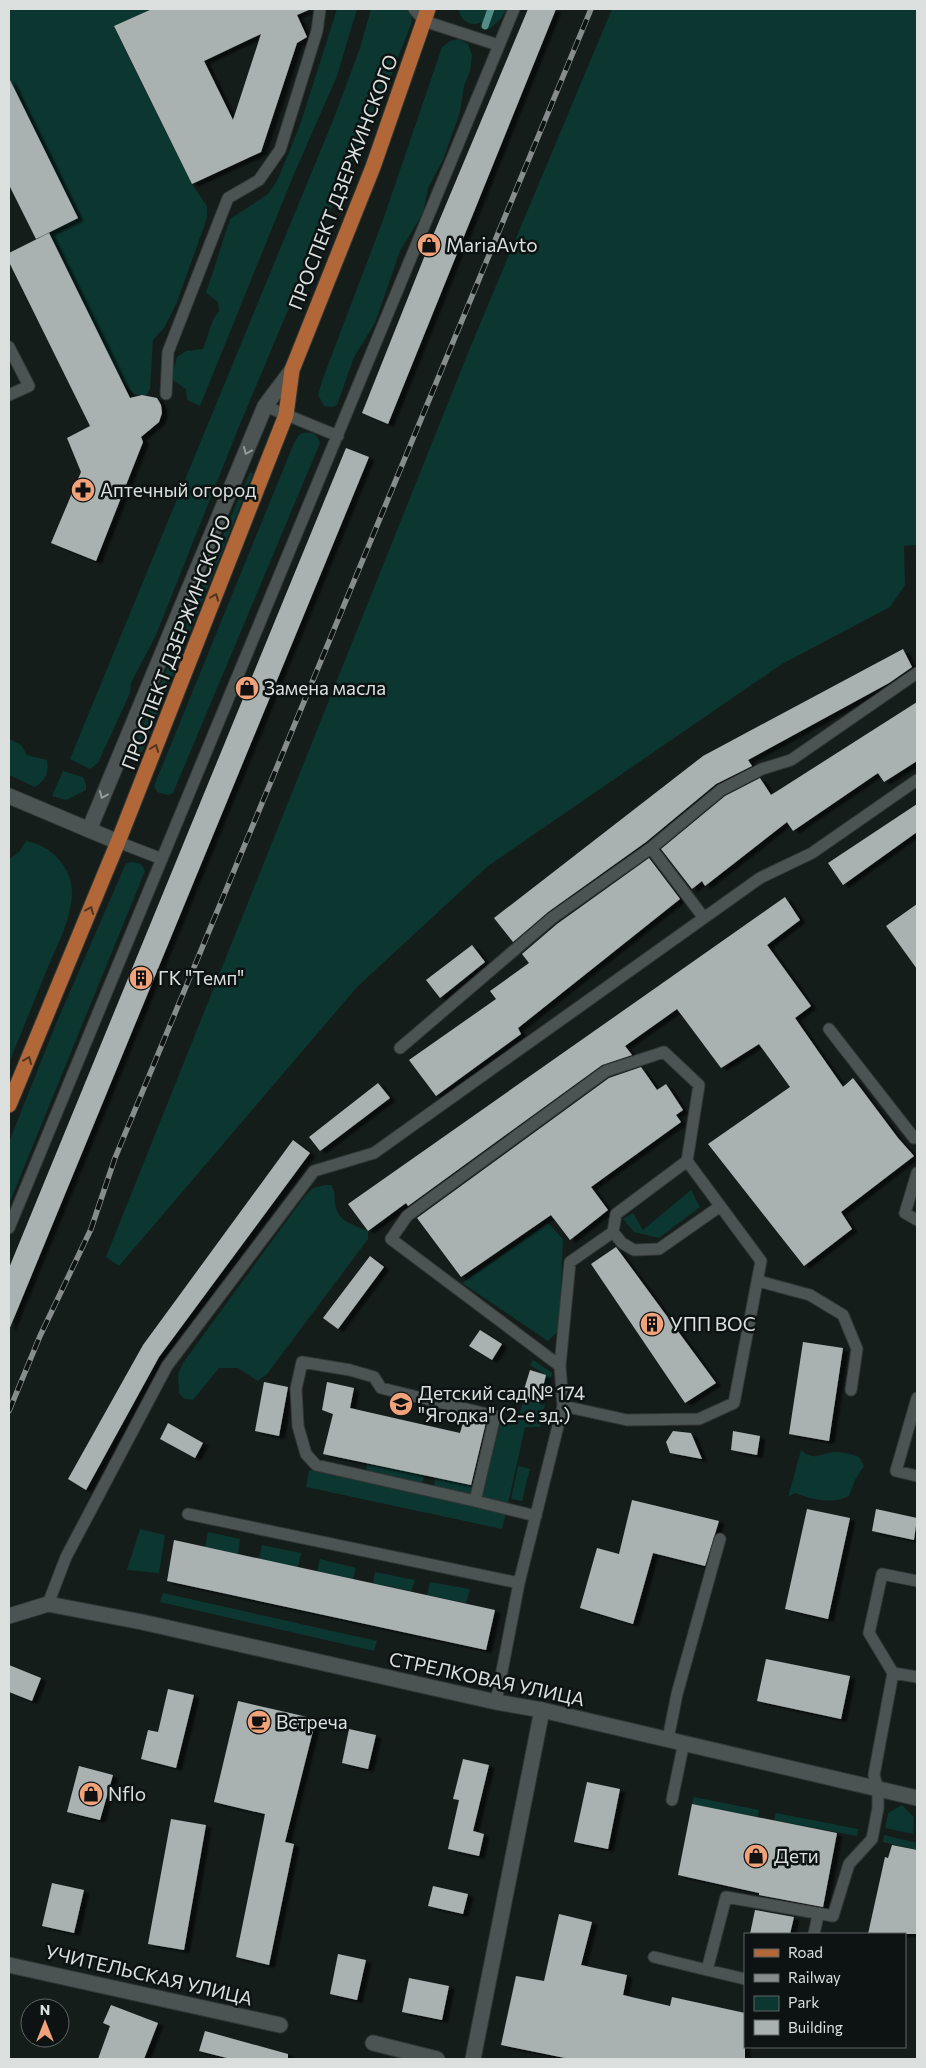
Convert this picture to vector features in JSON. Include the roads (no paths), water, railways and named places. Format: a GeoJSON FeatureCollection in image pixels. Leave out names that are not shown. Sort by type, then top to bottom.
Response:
{"type":"FeatureCollection","features":[{"type":"Feature","properties":{"kind":"main road","name":"ПРОСПЕКТ ДЗЕРЖИНСКОГО"},"geometry":{"type":"LineString","coordinates":[[9,1105],[118,842],[286,415],[292,370],[372,167],[426,15]]}},
{"type":"Feature","properties":{"kind":"street","name":"ПРОСПЕКТ ДЗЕРЖИНСКОГО"},"geometry":{"type":"LineString","coordinates":[[89,830],[265,406],[292,370]]}},
{"type":"Feature","properties":{"kind":"street"},"geometry":{"type":"LineString","coordinates":[[9,796],[118,842]]}},
{"type":"Feature","properties":{"kind":"street"},"geometry":{"type":"LineString","coordinates":[[9,1616],[48,1604]]}},
{"type":"Feature","properties":{"kind":"street","name":"СТРЕЛКОВАЯ УЛИЦА"},"geometry":{"type":"LineString","coordinates":[[48,1604],[142,1622],[496,1702],[542,1710],[917,1798]]}},
{"type":"Feature","properties":{"kind":"street"},"geometry":{"type":"LineString","coordinates":[[473,2059],[542,1710]]}},
{"type":"Feature","properties":{"kind":"street","name":"УЧИТЕЛЬСКАЯ УЛИЦА"},"geometry":{"type":"LineString","coordinates":[[9,1964],[280,2025]]}},
{"type":"Feature","properties":{"kind":"street"},"geometry":{"type":"LineString","coordinates":[[372,2043],[437,2059]]}},
{"type":"Feature","properties":{"kind":"lane"},"geometry":{"type":"LineString","coordinates":[[166,394],[168,352],[228,198],[259,180],[280,150],[317,31],[320,9]]}},
{"type":"Feature","properties":{"kind":"lane"},"geometry":{"type":"LineString","coordinates":[[414,9],[498,45]]}},
{"type":"Feature","properties":{"kind":"lane"},"geometry":{"type":"LineString","coordinates":[[9,1228],[514,9]]}},
{"type":"Feature","properties":{"kind":"lane"},"geometry":{"type":"LineString","coordinates":[[9,347],[29,386],[9,395]]}},
{"type":"Feature","properties":{"kind":"lane"},"geometry":{"type":"LineString","coordinates":[[265,406],[338,436]]}},
{"type":"Feature","properties":{"kind":"lane"},"geometry":{"type":"LineString","coordinates":[[400,1048],[534,936],[552,918],[651,848],[721,790],[762,769],[790,760],[917,673]]}},
{"type":"Feature","properties":{"kind":"lane"},"geometry":{"type":"LineString","coordinates":[[48,1604],[66,1557],[167,1366],[314,1171],[374,1153],[760,878],[812,853],[917,780]]}},
{"type":"Feature","properties":{"kind":"lane"},"geometry":{"type":"LineString","coordinates":[[118,842],[162,860]]}},
{"type":"Feature","properties":{"kind":"lane"},"geometry":{"type":"LineString","coordinates":[[651,848],[704,918]]}},
{"type":"Feature","properties":{"kind":"lane"},"geometry":{"type":"LineString","coordinates":[[829,1029],[916,1138]]}},
{"type":"Feature","properties":{"kind":"lane"},"geometry":{"type":"LineString","coordinates":[[496,1702],[519,1583],[563,1406],[560,1366],[570,1262],[613,1232],[616,1214],[687,1161],[700,1085],[664,1052],[606,1071],[407,1216],[391,1239],[560,1366]]}},
{"type":"Feature","properties":{"kind":"lane"},"geometry":{"type":"LineString","coordinates":[[563,1406],[627,1420],[699,1419],[734,1403],[761,1261],[719,1207],[687,1161]]}},
{"type":"Feature","properties":{"kind":"lane"},"geometry":{"type":"LineString","coordinates":[[917,1173],[905,1213],[917,1220]]}},
{"type":"Feature","properties":{"kind":"lane"},"geometry":{"type":"LineString","coordinates":[[613,1232],[622,1243],[634,1250],[659,1249],[719,1207]]}},
{"type":"Feature","properties":{"kind":"lane"},"geometry":{"type":"LineString","coordinates":[[758,1281],[810,1296],[843,1315],[857,1349],[851,1390]]}},
{"type":"Feature","properties":{"kind":"lane"},"geometry":{"type":"LineString","coordinates":[[475,1501],[495,1416],[381,1388],[374,1377],[358,1372],[302,1362],[296,1388],[298,1426],[306,1454],[316,1465],[536,1516]]}},
{"type":"Feature","properties":{"kind":"lane"},"geometry":{"type":"LineString","coordinates":[[917,1398],[896,1471],[917,1476]]}},
{"type":"Feature","properties":{"kind":"lane"},"geometry":{"type":"LineString","coordinates":[[188,1514],[519,1583]]}},
{"type":"Feature","properties":{"kind":"lane"},"geometry":{"type":"LineString","coordinates":[[668,1739],[677,1694],[720,1538]]}},
{"type":"Feature","properties":{"kind":"lane"},"geometry":{"type":"LineString","coordinates":[[708,1970],[726,1897],[818,1915],[833,1916],[849,1864],[872,1839],[878,1808],[878,1790],[874,1775],[893,1673],[869,1633],[882,1574],[917,1581]]}},
{"type":"Feature","properties":{"kind":"lane"},"geometry":{"type":"LineString","coordinates":[[893,1673],[917,1677]]}},
{"type":"Feature","properties":{"kind":"lane"},"geometry":{"type":"LineString","coordinates":[[672,1800],[684,1742]]}},
{"type":"Feature","properties":{"kind":"lane"},"geometry":{"type":"LineString","coordinates":[[814,1933],[818,1915]]}},
{"type":"Feature","properties":{"kind":"lane"},"geometry":{"type":"LineString","coordinates":[[654,1957],[744,1980]]}},
{"type":"Feature","properties":{"kind":"waterway"},"geometry":{"type":"LineString","coordinates":[[485,26],[491,9]]}},
{"type":"Feature","properties":{"kind":"railway"},"geometry":{"type":"LineString","coordinates":[[9,1411],[40,1336],[91,1229],[115,1158],[591,9]]}},
{"type":"Feature","properties":{"kind":"place","name":"MariaAvto"},"geometry":{"type":"Point","coordinates":[429,245]}},
{"type":"Feature","properties":{"kind":"place","name":"Аптечный огород"},"geometry":{"type":"Point","coordinates":[83,490]}},
{"type":"Feature","properties":{"kind":"place","name":"Замена масла"},"geometry":{"type":"Point","coordinates":[247,688]}},
{"type":"Feature","properties":{"kind":"place","name":"ГК \"Темп\""},"geometry":{"type":"Point","coordinates":[141,978]}},
{"type":"Feature","properties":{"kind":"place","name":"УПП ВОС"},"geometry":{"type":"Point","coordinates":[652,1324]}},
{"type":"Feature","properties":{"kind":"place","name":"Детский сад № 174 \"Ягодка\" (2-е зд.)"},"geometry":{"type":"Point","coordinates":[401,1404]}},
{"type":"Feature","properties":{"kind":"place","name":"Встреча"},"geometry":{"type":"Point","coordinates":[259,1722]}},
{"type":"Feature","properties":{"kind":"place","name":"Nflo"},"geometry":{"type":"Point","coordinates":[91,1794]}},
{"type":"Feature","properties":{"kind":"place","name":"Дети"},"geometry":{"type":"Point","coordinates":[756,1856]}}]}
